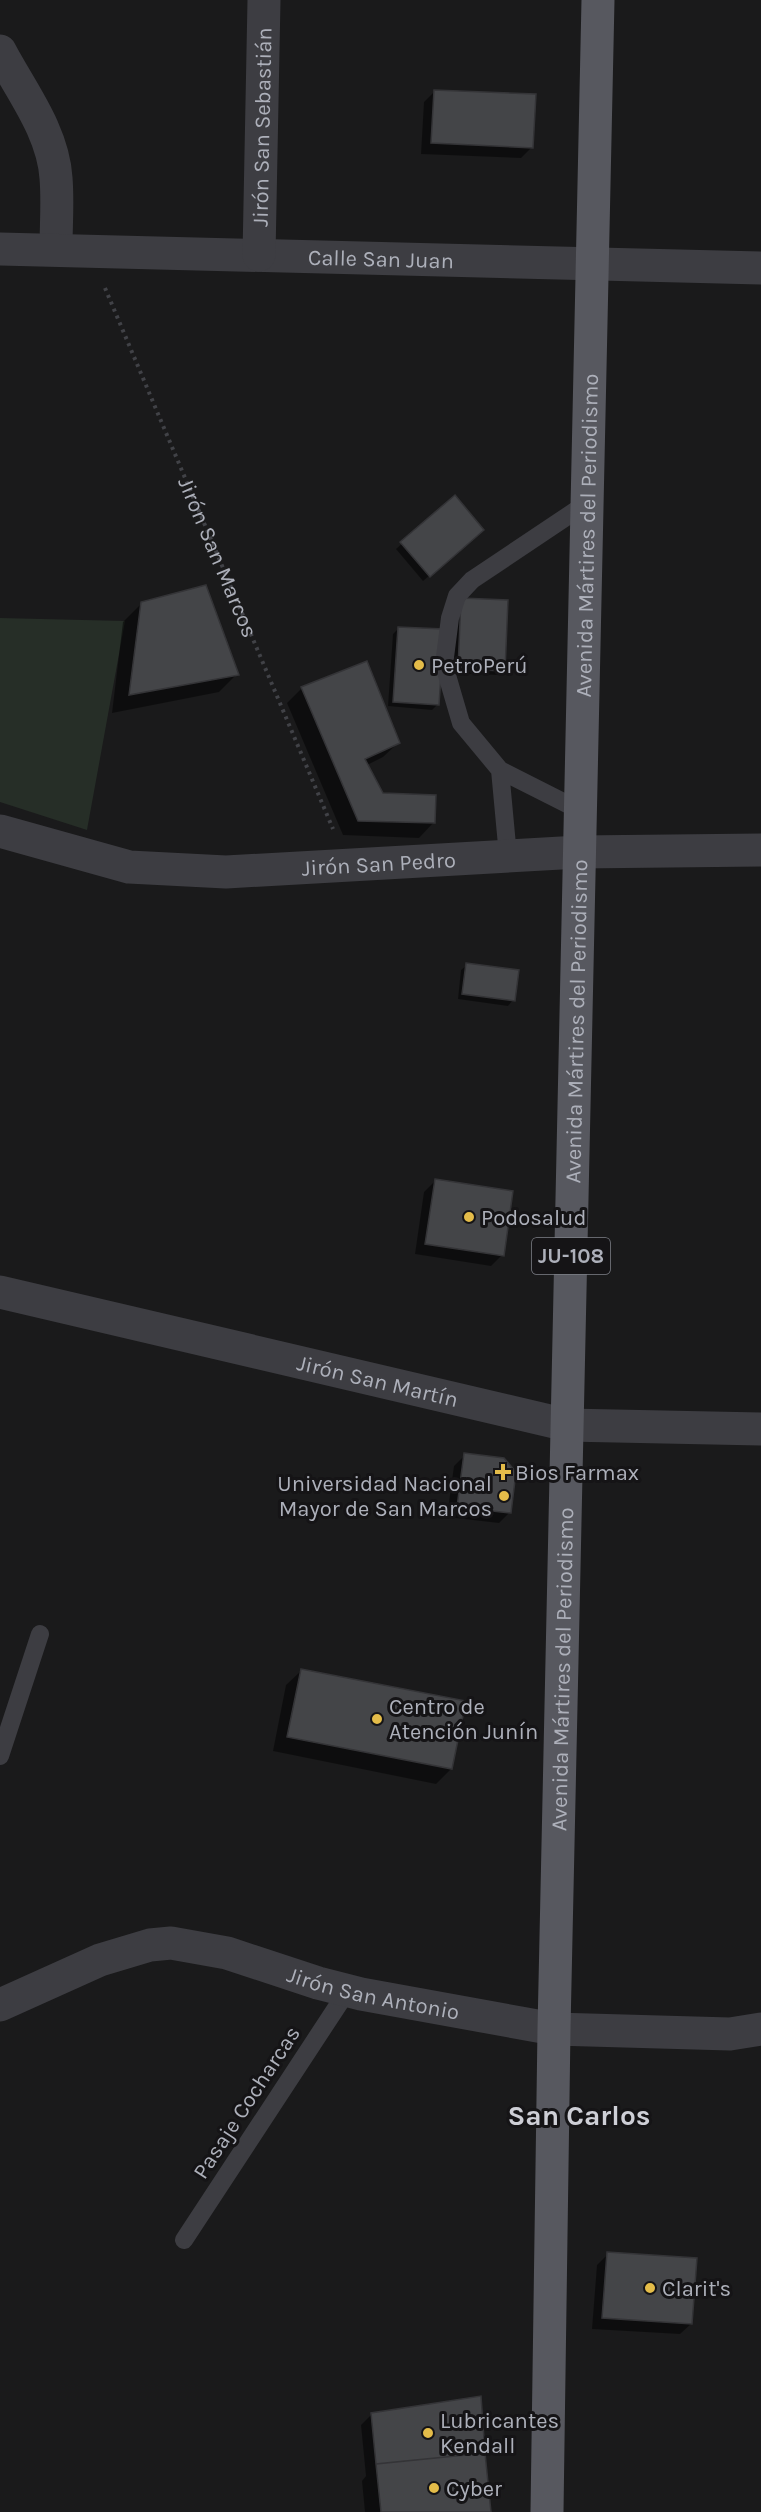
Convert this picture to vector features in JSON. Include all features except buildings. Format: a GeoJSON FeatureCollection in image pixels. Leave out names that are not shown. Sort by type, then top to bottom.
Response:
{"type":"FeatureCollection","features":[{"type":"Feature","properties":{"kind":"main road","name":"Avenida Mártires del Periodismo"},"geometry":{"type":"LineString","coordinates":[[547,2512],[554,2029],[598,0]]}},
{"type":"Feature","properties":{"kind":"street","name":"Jirón San Sebastián"},"geometry":{"type":"LineString","coordinates":[[259,255],[264,0]]}},
{"type":"Feature","properties":{"kind":"street"},"geometry":{"type":"LineString","coordinates":[[0,51],[26,94],[50,148],[56,177],[56,249]]}},
{"type":"Feature","properties":{"kind":"street","name":"Calle San Juan"},"geometry":{"type":"LineString","coordinates":[[0,249],[761,268]]}},
{"type":"Feature","properties":{"kind":"street","name":"Jirón San Pedro"},"geometry":{"type":"LineString","coordinates":[[0,831],[129,867],[226,872],[579,852],[761,850]]}},
{"type":"Feature","properties":{"kind":"street","name":"Jirón San Martín"},"geometry":{"type":"LineString","coordinates":[[0,1292],[567,1425],[761,1429]]}},
{"type":"Feature","properties":{"kind":"street","name":"Jirón San Antonio"},"geometry":{"type":"LineString","coordinates":[[0,2005],[109,1957],[150,1945],[171,1943],[227,1953],[318,1983],[348,1990],[431,2008],[554,2029],[730,2034],[761,2029]]}},
{"type":"Feature","properties":{"kind":"lane"},"geometry":{"type":"LineString","coordinates":[[580,811],[500,770],[461,723],[444,665],[450,618],[457,596],[472,580],[587,503]]}},
{"type":"Feature","properties":{"kind":"lane"},"geometry":{"type":"LineString","coordinates":[[500,770],[508,856]]}},
{"type":"Feature","properties":{"kind":"lane"},"geometry":{"type":"LineString","coordinates":[[0,1756],[40,1634]]}},
{"type":"Feature","properties":{"kind":"lane","name":"Pasaje Cocharcas"},"geometry":{"type":"LineString","coordinates":[[184,2240],[348,1990]]}},
{"type":"Feature","properties":{"kind":"path","name":"Jirón San Marcos"},"geometry":{"type":"LineString","coordinates":[[89,250],[348,866]]}},
{"type":"Feature","properties":{"kind":"shaded area"},"geometry":{"type":"Polygon","coordinates":[[[0,618],[125,621],[87,830],[0,802],[0,618]]]}},
{"type":"Feature","properties":{"kind":"place","name":"PetroPerú"},"geometry":{"type":"Point","coordinates":[419,665]}},
{"type":"Feature","properties":{"kind":"place","name":"Podosalud"},"geometry":{"type":"Point","coordinates":[469,1217]}},
{"type":"Feature","properties":{"kind":"place","name":"Bios Farmax"},"geometry":{"type":"Point","coordinates":[503,1472]}},
{"type":"Feature","properties":{"kind":"place","name":"Universidad Nacional Mayor de San Marcos"},"geometry":{"type":"Point","coordinates":[504,1496]}},
{"type":"Feature","properties":{"kind":"place","name":"Centro de Atención Junín"},"geometry":{"type":"Point","coordinates":[377,1719]}},
{"type":"Feature","properties":{"kind":"place","name":"Clarit's"},"geometry":{"type":"Point","coordinates":[650,2288]}},
{"type":"Feature","properties":{"kind":"place","name":"Lubricantes Kendall"},"geometry":{"type":"Point","coordinates":[428,2433]}},
{"type":"Feature","properties":{"kind":"place","name":"Cyber"},"geometry":{"type":"Point","coordinates":[434,2488]}},
{"type":"Feature","properties":{"kind":"district","name":"San Carlos"},"geometry":{"type":"Point","coordinates":[579,2115]}}]}
